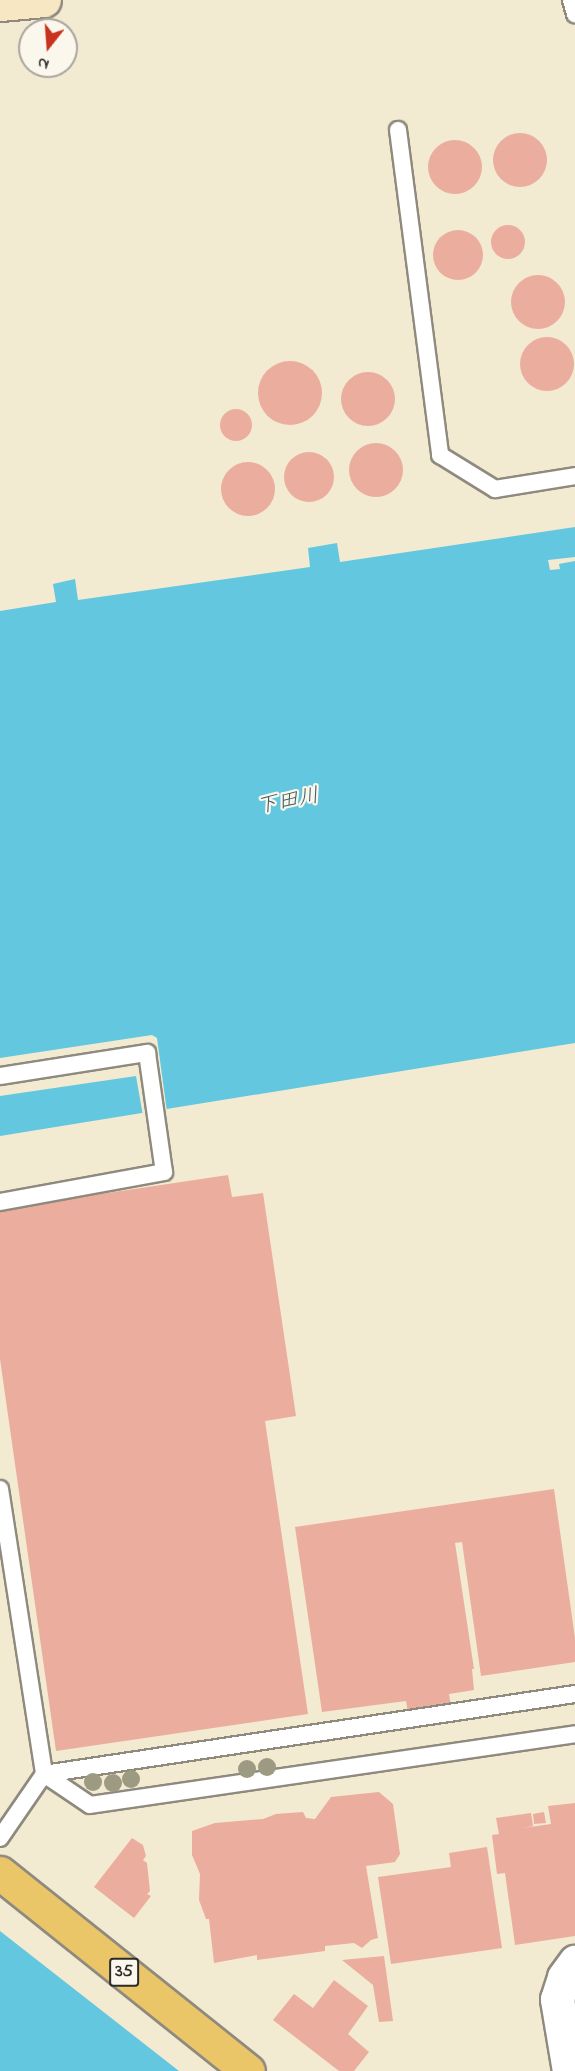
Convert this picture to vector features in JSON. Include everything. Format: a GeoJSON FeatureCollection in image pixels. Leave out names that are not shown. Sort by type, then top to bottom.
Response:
{"type":"FeatureCollection","features":[{"type":"Feature","properties":{"kind":"main road","name":"35"},"geometry":{"type":"LineString","coordinates":[[0,1873],[248,2071]]}},
{"type":"Feature","properties":{"kind":"street"},"geometry":{"type":"LineString","coordinates":[[0,4],[44,0]]}},
{"type":"Feature","properties":{"kind":"street"},"geometry":{"type":"LineString","coordinates":[[569,2071],[557,1999],[564,1977],[575,1962]]}},
{"type":"Feature","properties":{"kind":"lane"},"geometry":{"type":"LineString","coordinates":[[398,130],[440,456],[495,489],[575,476]]}},
{"type":"Feature","properties":{"kind":"lane"},"geometry":{"type":"LineString","coordinates":[[0,1076],[147,1053],[164,1172],[0,1202]]}},
{"type":"Feature","properties":{"kind":"lane"},"geometry":{"type":"LineString","coordinates":[[0,1489],[44,1774],[0,1838]]}},
{"type":"Feature","properties":{"kind":"lane"},"geometry":{"type":"LineString","coordinates":[[44,1774],[575,1694]]}},
{"type":"Feature","properties":{"kind":"lane"},"geometry":{"type":"LineString","coordinates":[[44,1774],[90,1804],[575,1734]]}},
{"type":"Feature","properties":{"kind":"water","name":"下田川"},"geometry":{"type":"Polygon","coordinates":[[[575,527],[575,557],[548,560],[550,570],[560,569],[559,564],[575,561],[575,1043],[0,1136],[0,611],[56,602],[53,584],[75,579],[78,600],[310,567],[308,548],[337,543],[340,562],[575,527]]]}},
{"type":"Feature","properties":{"kind":"water"},"geometry":{"type":"Polygon","coordinates":[[[0,1931],[179,2071],[0,2071],[0,1931]]]}},
{"type":"Feature","properties":{"kind":"pier"},"geometry":{"type":"Polygon","coordinates":[[[152,1035],[157,1038],[167,1112],[143,1116],[136,1076],[0,1096],[0,1058],[152,1035]]]}},
{"type":"Feature","properties":{"kind":"building"},"geometry":{"type":"Polygon","coordinates":[[[520,133],[530,135],[539,141],[545,150],[547,160],[545,170],[539,179],[530,185],[520,187],[510,185],[501,179],[495,170],[493,160],[495,150],[501,141],[510,135],[520,133]]]}},
{"type":"Feature","properties":{"kind":"building"},"geometry":{"type":"Polygon","coordinates":[[[455,140],[465,142],[474,148],[480,157],[482,167],[480,177],[474,186],[465,192],[455,194],[445,192],[436,186],[430,177],[428,167],[430,157],[436,148],[445,142],[455,140]]]}},
{"type":"Feature","properties":{"kind":"building"},"geometry":{"type":"Polygon","coordinates":[[[508,225],[520,230],[525,242],[520,254],[508,259],[496,254],[491,242],[496,230],[508,225]]]}},
{"type":"Feature","properties":{"kind":"building"},"geometry":{"type":"Polygon","coordinates":[[[458,230],[467,232],[478,241],[483,255],[481,264],[472,275],[458,280],[449,278],[438,269],[433,255],[435,246],[444,235],[458,230]]]}},
{"type":"Feature","properties":{"kind":"building"},"geometry":{"type":"Polygon","coordinates":[[[538,275],[548,277],[557,283],[563,292],[565,302],[563,312],[557,321],[548,327],[538,329],[528,327],[519,321],[513,312],[511,302],[513,292],[519,283],[528,277],[538,275]]]}},
{"type":"Feature","properties":{"kind":"building"},"geometry":{"type":"Polygon","coordinates":[[[547,337],[557,339],[566,345],[572,354],[574,364],[572,374],[566,383],[557,389],[547,391],[537,389],[528,383],[522,374],[520,364],[522,354],[528,345],[537,339],[547,337]]]}},
{"type":"Feature","properties":{"kind":"building"},"geometry":{"type":"Polygon","coordinates":[[[290,361],[302,363],[313,370],[320,381],[322,393],[320,405],[313,416],[302,423],[290,425],[278,423],[267,416],[260,405],[258,393],[260,381],[267,370],[278,363],[290,361]]]}},
{"type":"Feature","properties":{"kind":"building"},"geometry":{"type":"Polygon","coordinates":[[[368,372],[378,374],[387,380],[393,389],[395,399],[393,409],[387,418],[378,424],[368,426],[358,424],[349,418],[343,409],[341,399],[343,389],[349,380],[358,374],[368,372]]]}},
{"type":"Feature","properties":{"kind":"building"},"geometry":{"type":"Polygon","coordinates":[[[236,409],[247,414],[252,425],[247,436],[236,441],[225,436],[220,425],[225,414],[236,409]]]}},
{"type":"Feature","properties":{"kind":"building"},"geometry":{"type":"Polygon","coordinates":[[[376,443],[386,445],[395,451],[401,460],[403,470],[401,480],[395,489],[386,495],[376,497],[366,495],[357,489],[351,480],[349,470],[351,460],[357,451],[366,445],[376,443]]]}},
{"type":"Feature","properties":{"kind":"building"},"geometry":{"type":"Polygon","coordinates":[[[309,452],[318,454],[329,463],[334,477],[332,486],[323,497],[309,502],[300,500],[289,491],[284,477],[286,468],[295,457],[309,452]]]}},
{"type":"Feature","properties":{"kind":"building"},"geometry":{"type":"Polygon","coordinates":[[[248,462],[258,464],[267,470],[273,479],[275,489],[273,499],[267,508],[258,514],[248,516],[238,514],[229,508],[223,499],[221,489],[223,479],[229,470],[238,464],[248,462]]]}},
{"type":"Feature","properties":{"kind":"building"},"geometry":{"type":"Polygon","coordinates":[[[228,1175],[232,1197],[263,1193],[296,1416],[265,1421],[308,1714],[56,1751],[0,1359],[0,1209],[228,1175]]]}},
{"type":"Feature","properties":{"kind":"building"},"geometry":{"type":"Polygon","coordinates":[[[554,1489],[575,1638],[575,1662],[481,1676],[462,1542],[455,1543],[474,1669],[472,1669],[474,1690],[449,1694],[451,1706],[408,1713],[406,1701],[322,1712],[295,1527],[554,1489]]]}},
{"type":"Feature","properties":{"kind":"building"},"geometry":{"type":"Polygon","coordinates":[[[379,1792],[393,1804],[400,1854],[395,1862],[366,1866],[378,1938],[371,1940],[362,1948],[354,1943],[325,1946],[325,1951],[257,1960],[257,1955],[214,1963],[209,1919],[206,1919],[199,1900],[200,1874],[192,1855],[192,1831],[215,1823],[263,1819],[276,1814],[303,1812],[306,1818],[315,1819],[331,1797],[379,1792]]]}},
{"type":"Feature","properties":{"kind":"building"},"geometry":{"type":"Polygon","coordinates":[[[575,1803],[575,1936],[515,1945],[505,1873],[497,1874],[492,1835],[499,1834],[496,1818],[531,1813],[533,1826],[523,1828],[551,1824],[548,1806],[575,1803]]]}},
{"type":"Feature","properties":{"kind":"building"},"geometry":{"type":"Polygon","coordinates":[[[544,1812],[546,1823],[534,1824],[533,1814],[544,1812]]]}},
{"type":"Feature","properties":{"kind":"building"},"geometry":{"type":"Polygon","coordinates":[[[132,1838],[143,1845],[146,1856],[143,1860],[147,1863],[150,1891],[147,1894],[151,1896],[134,1918],[94,1887],[132,1838]]]}},
{"type":"Feature","properties":{"kind":"building"},"geometry":{"type":"Polygon","coordinates":[[[487,1847],[502,1948],[391,1964],[378,1877],[451,1867],[449,1853],[487,1847]]]}},
{"type":"Feature","properties":{"kind":"building"},"geometry":{"type":"Polygon","coordinates":[[[384,1956],[393,2021],[379,2022],[373,1985],[342,1960],[384,1956]]]}},
{"type":"Feature","properties":{"kind":"building"},"geometry":{"type":"Polygon","coordinates":[[[334,1980],[368,2006],[348,2034],[369,2052],[354,2071],[339,2071],[273,2020],[294,1994],[313,2008],[334,1980]]]}}]}
